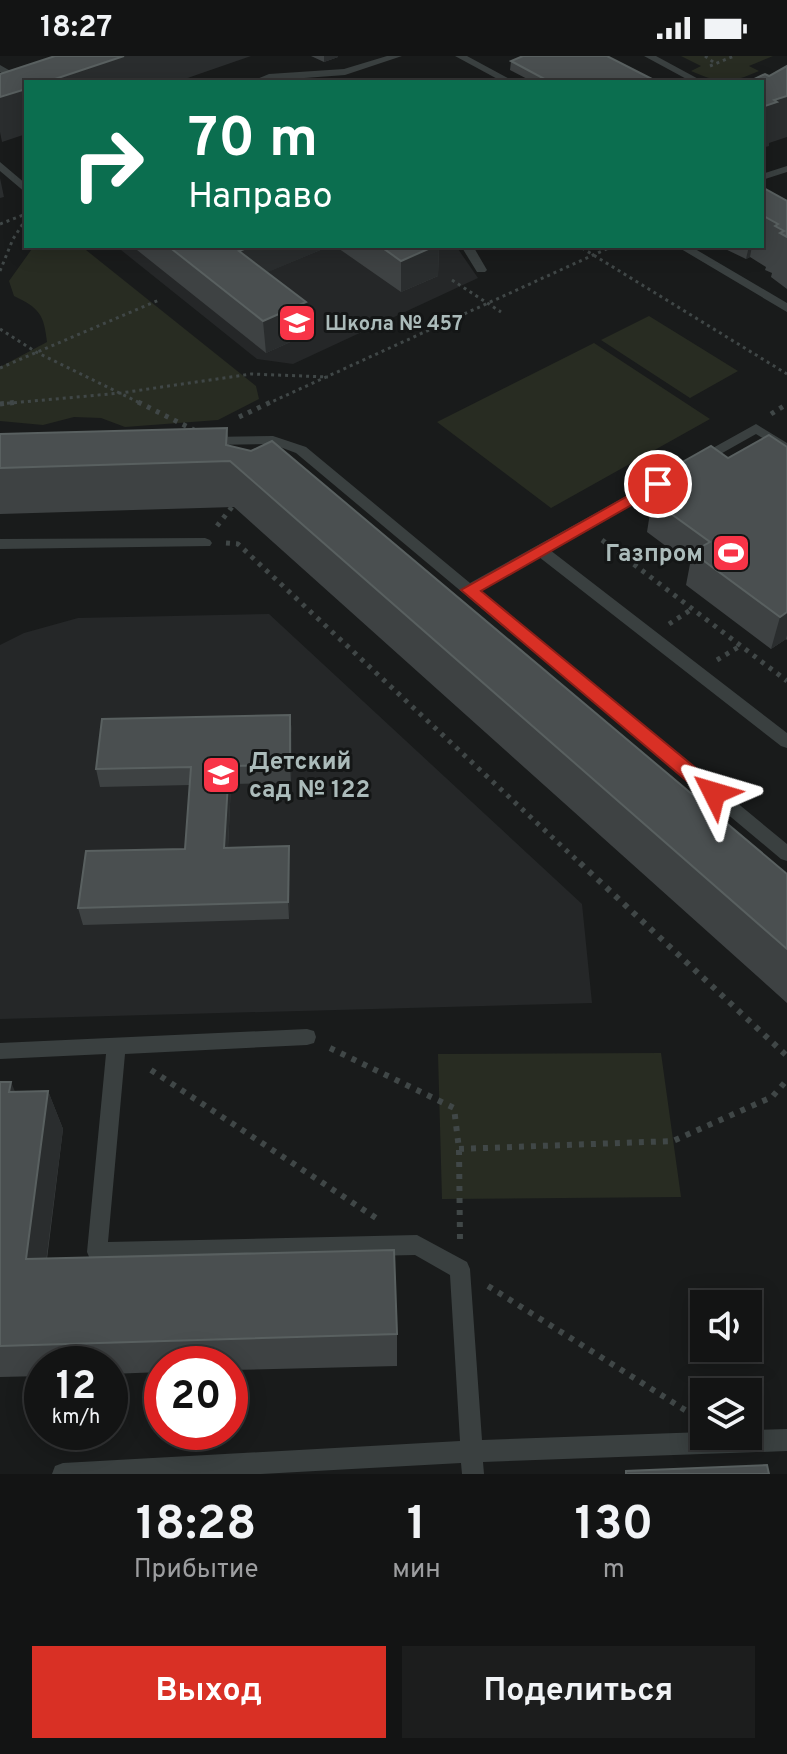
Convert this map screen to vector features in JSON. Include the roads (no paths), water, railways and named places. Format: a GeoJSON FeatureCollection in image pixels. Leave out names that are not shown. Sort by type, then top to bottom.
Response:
{"type":"FeatureCollection","features":[{"type":"Feature","properties":{"kind":"lane"},"geometry":{"type":"LineString","coordinates":[[261,80],[345,72],[397,56]]}},
{"type":"Feature","properties":{"kind":"lane"},"geometry":{"type":"LineString","coordinates":[[460,56],[506,80]]}},
{"type":"Feature","properties":{"kind":"lane"},"geometry":{"type":"LineString","coordinates":[[649,56],[695,80]]}},
{"type":"Feature","properties":{"kind":"lane"},"geometry":{"type":"LineString","coordinates":[[0,68],[11,75]]}},
{"type":"Feature","properties":{"kind":"lane"},"geometry":{"type":"LineString","coordinates":[[8,168],[24,188]]}},
{"type":"Feature","properties":{"kind":"lane"},"geometry":{"type":"LineString","coordinates":[[764,176],[787,169]]}},
{"type":"Feature","properties":{"kind":"lane"},"geometry":{"type":"LineString","coordinates":[[468,248],[481,270]]}},
{"type":"Feature","properties":{"kind":"lane"},"geometry":{"type":"LineString","coordinates":[[685,248],[787,308]]}},
{"type":"Feature","properties":{"kind":"lane"},"geometry":{"type":"LineString","coordinates":[[469,590],[756,428],[787,449]]}},
{"type":"Feature","properties":{"kind":"lane"},"geometry":{"type":"LineString","coordinates":[[201,438],[273,440],[301,450],[787,854]]}},
{"type":"Feature","properties":{"kind":"lane"},"geometry":{"type":"LineString","coordinates":[[0,544],[205,543]]}},
{"type":"Feature","properties":{"kind":"lane"},"geometry":{"type":"LineString","coordinates":[[540,550],[787,742]]}},
{"type":"Feature","properties":{"kind":"lane"},"geometry":{"type":"LineString","coordinates":[[0,1051],[307,1037]]}},
{"type":"Feature","properties":{"kind":"lane"},"geometry":{"type":"LineString","coordinates":[[116,1047],[97,1252],[417,1245],[460,1269],[473,1474]]}},
{"type":"Feature","properties":{"kind":"lane"},"geometry":{"type":"LineString","coordinates":[[63,1474],[471,1451],[787,1440]]}},
{"type":"Feature","properties":{"kind":"place","name":"Школа № 457"},"geometry":{"type":"Point","coordinates":[297,323]}},
{"type":"Feature","properties":{"kind":"place","name":"Газпром"},"geometry":{"type":"Point","coordinates":[731,553]}},
{"type":"Feature","properties":{"kind":"place","name":"Детский сад № 122"},"geometry":{"type":"Point","coordinates":[221,775]}}]}
